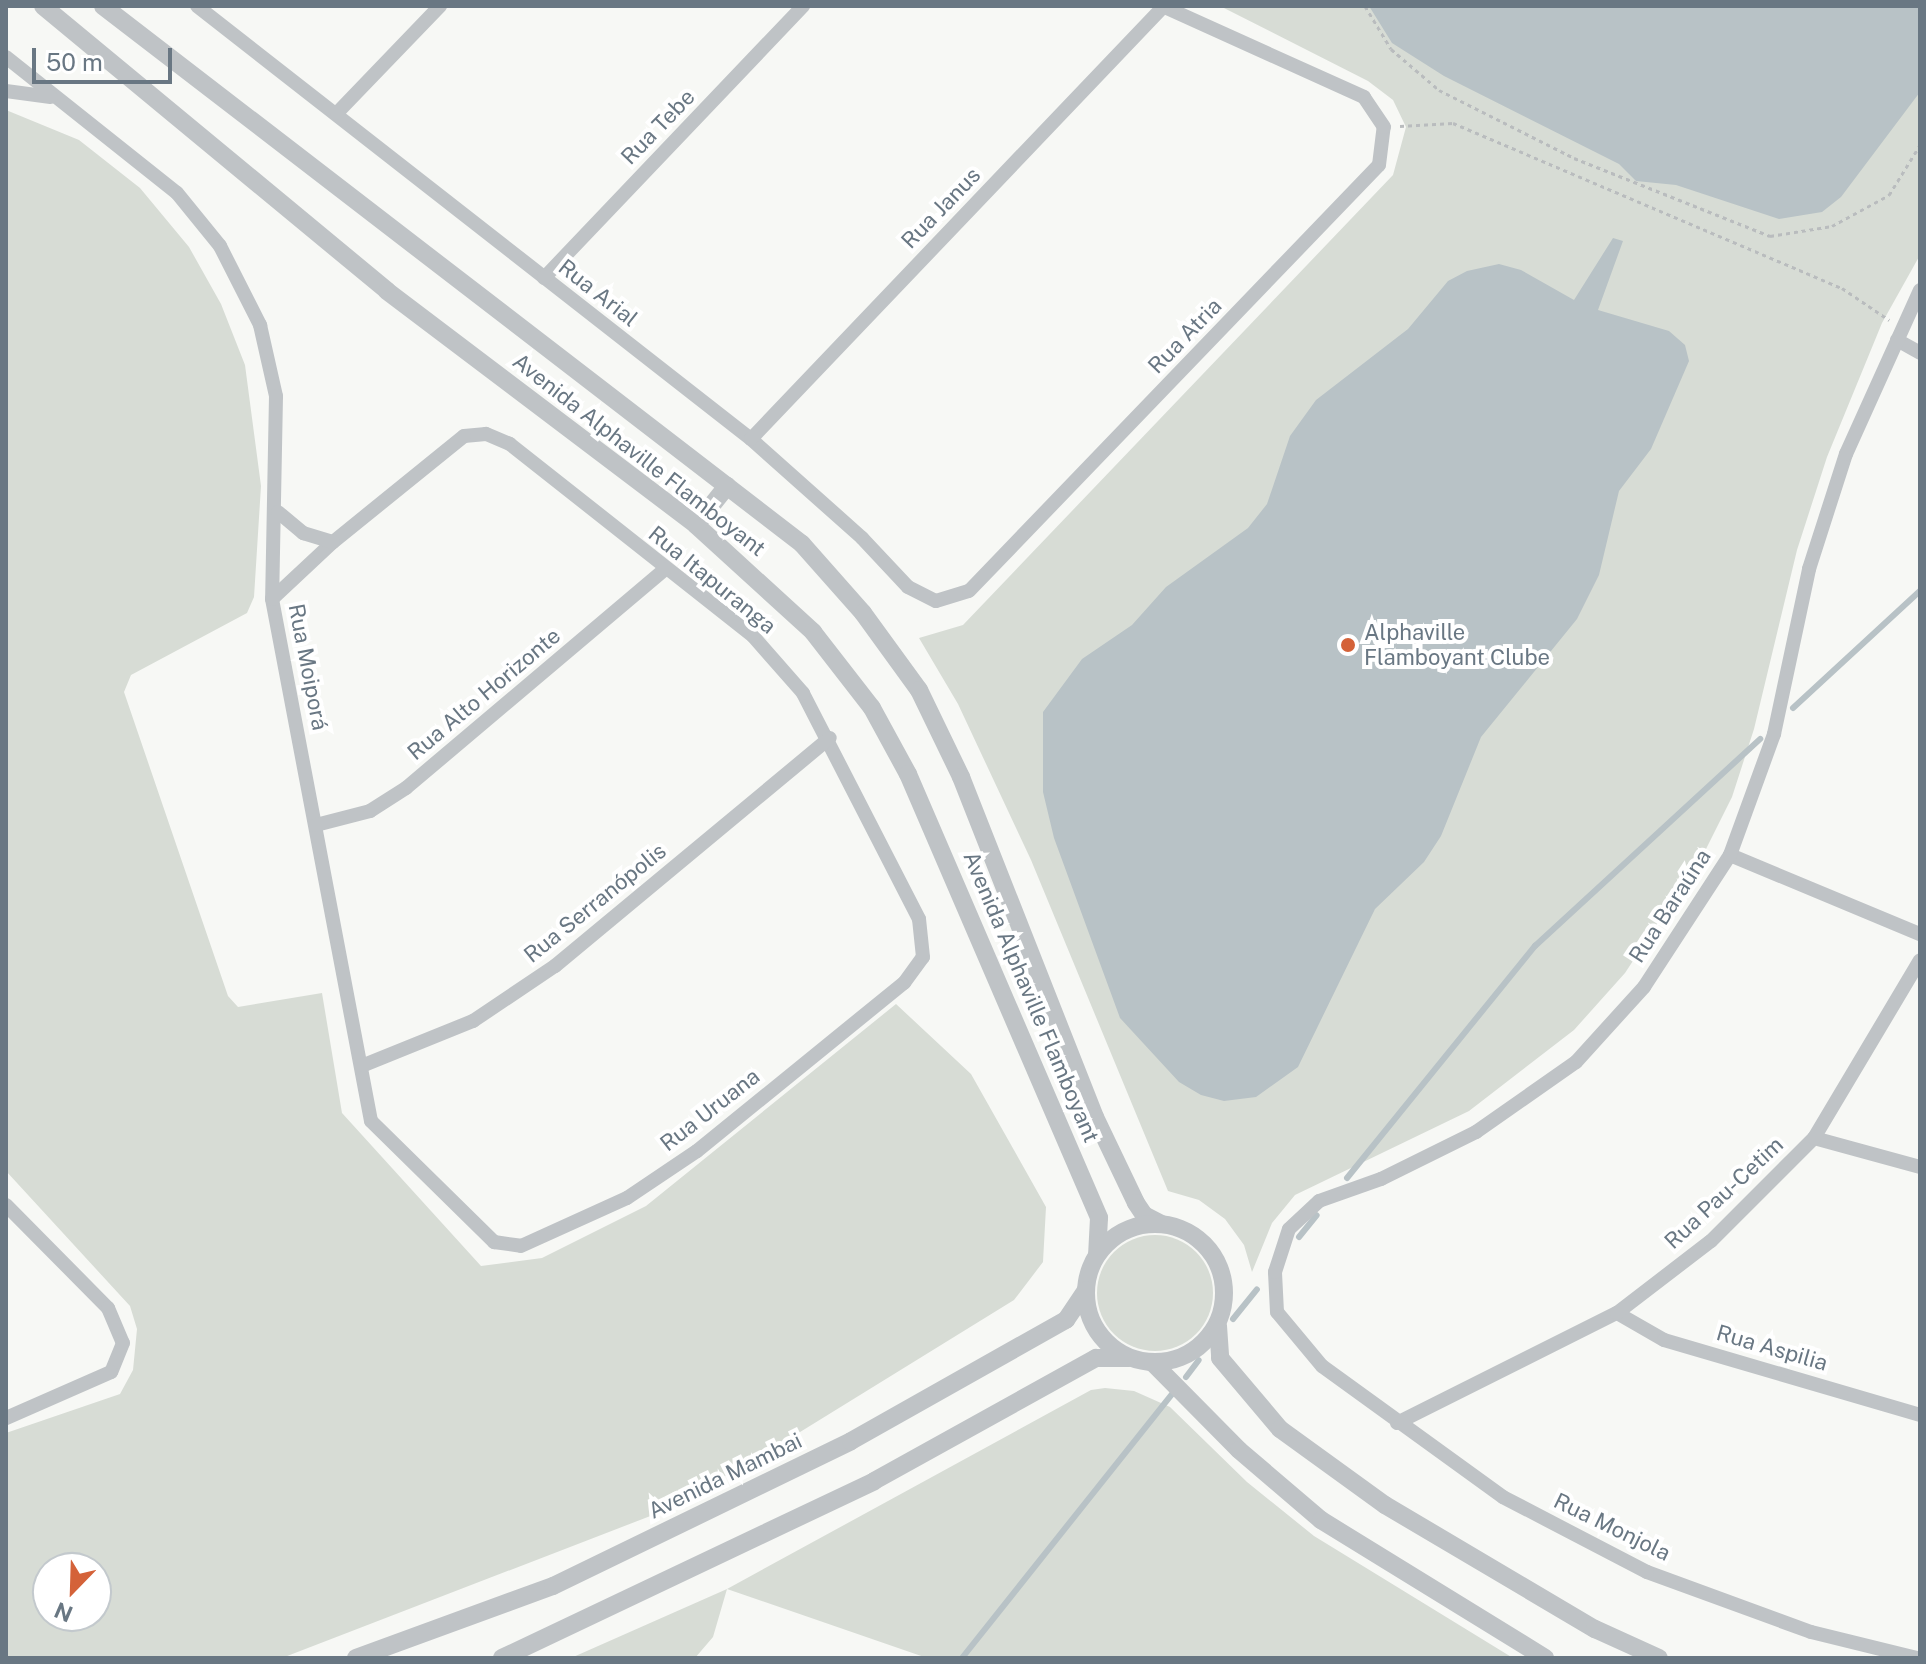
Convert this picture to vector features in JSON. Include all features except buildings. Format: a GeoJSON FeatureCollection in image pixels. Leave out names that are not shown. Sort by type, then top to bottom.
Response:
{"type":"FeatureCollection","features":[{"type":"Feature","properties":{"kind":"street","name":"Avenida Alphaville Flamboyant"},"geometry":{"type":"LineString","coordinates":[[43,6],[387,291],[696,525],[813,632],[880,721],[908,774],[1079,1166],[1099,1218],[1097,1254]]}},
{"type":"Feature","properties":{"kind":"street","name":"Avenida Alphaville Flamboyant"},"geometry":{"type":"LineString","coordinates":[[103,6],[802,544],[863,613],[919,690],[961,777],[1095,1117],[1136,1203],[1144,1215],[1160,1223]]}},
{"type":"Feature","properties":{"kind":"street","name":"Rua Arial"},"geometry":{"type":"LineString","coordinates":[[197,6],[751,439],[923,597],[952,599],[969,591]]}},
{"type":"Feature","properties":{"kind":"street"},"geometry":{"type":"LineString","coordinates":[[337,113],[440,6]]}},
{"type":"Feature","properties":{"kind":"street","name":"Rua Tebe"},"geometry":{"type":"LineString","coordinates":[[544,278],[803,6]]}},
{"type":"Feature","properties":{"kind":"street"},"geometry":{"type":"LineString","coordinates":[[1163,6],[1364,97],[1384,127]]}},
{"type":"Feature","properties":{"kind":"street","name":"Rua Janus"},"geometry":{"type":"LineString","coordinates":[[751,439],[1163,6]]}},
{"type":"Feature","properties":{"kind":"street","name":"Rua Moiporá"},"geometry":{"type":"LineString","coordinates":[[6,57],[52,97],[177,193],[220,246],[260,325],[276,396],[278,512],[272,599],[364,1065],[371,1121],[494,1242]]}},
{"type":"Feature","properties":{"kind":"street"},"geometry":{"type":"LineString","coordinates":[[6,91],[52,97]]}},
{"type":"Feature","properties":{"kind":"street","name":"Rua Atria"},"geometry":{"type":"LineString","coordinates":[[969,591],[1364,182],[1379,165],[1384,127]]}},
{"type":"Feature","properties":{"kind":"street","name":"Rua Baraúna"},"geometry":{"type":"LineString","coordinates":[[1322,1366],[1277,1312],[1275,1272],[1289,1229],[1319,1201],[1381,1179],[1476,1132],[1576,1062],[1644,987],[1730,855],[1774,734],[1811,560],[1846,454],[1920,290]]}},
{"type":"Feature","properties":{"kind":"street"},"geometry":{"type":"LineString","coordinates":[[1899,334],[1920,353]]}},
{"type":"Feature","properties":{"kind":"street","name":"Rua Itapuranga"},"geometry":{"type":"LineString","coordinates":[[333,542],[464,436],[486,434],[510,444],[664,570],[753,636],[803,693],[830,738],[919,919],[923,957]]}},
{"type":"Feature","properties":{"kind":"street"},"geometry":{"type":"LineString","coordinates":[[696,525],[727,486]]}},
{"type":"Feature","properties":{"kind":"street"},"geometry":{"type":"LineString","coordinates":[[278,512],[303,533],[333,542]]}},
{"type":"Feature","properties":{"kind":"street"},"geometry":{"type":"LineString","coordinates":[[272,599],[333,542]]}},
{"type":"Feature","properties":{"kind":"street","name":"Rua Alto Horizonte"},"geometry":{"type":"LineString","coordinates":[[316,825],[370,811],[406,788],[664,570]]}},
{"type":"Feature","properties":{"kind":"street","name":"Rua Serranópolis"},"geometry":{"type":"LineString","coordinates":[[364,1065],[473,1021],[555,966],[830,738]]}},
{"type":"Feature","properties":{"kind":"street"},"geometry":{"type":"LineString","coordinates":[[1730,855],[1920,934]]}},
{"type":"Feature","properties":{"kind":"street","name":"Rua Uruana"},"geometry":{"type":"LineString","coordinates":[[494,1242],[521,1246],[627,1198],[697,1151],[880,1003],[904,983],[923,957]]}},
{"type":"Feature","properties":{"kind":"street","name":"Rua Pau-Cetim"},"geometry":{"type":"LineString","coordinates":[[1397,1423],[1617,1313],[1711,1241],[1814,1138],[1920,960]]}},
{"type":"Feature","properties":{"kind":"street"},"geometry":{"type":"LineString","coordinates":[[1814,1138],[1920,1167]]}},
{"type":"Feature","properties":{"kind":"street"},"geometry":{"type":"LineString","coordinates":[[6,1205],[108,1308],[123,1343],[111,1372],[6,1418]]}},
{"type":"Feature","properties":{"kind":"street"},"geometry":{"type":"LineString","coordinates":[[1129,1358],[1108,1345],[1093,1326],[1086,1290],[1097,1254],[1114,1236],[1136,1226],[1160,1223],[1183,1229],[1217,1260],[1225,1303],[1218,1326],[1220,1358],[1280,1429],[1424,1529],[1595,1629],[1659,1658]]}},
{"type":"Feature","properties":{"kind":"street","name":"Avenida Mambai"},"geometry":{"type":"LineString","coordinates":[[356,1658],[553,1586],[851,1441],[1066,1320],[1086,1290]]}},
{"type":"Feature","properties":{"kind":"street","name":"Rua Aspilia"},"geometry":{"type":"LineString","coordinates":[[1617,1313],[1664,1340],[1920,1415]]}},
{"type":"Feature","properties":{"kind":"street"},"geometry":{"type":"LineString","coordinates":[[502,1658],[874,1481],[1096,1358],[1129,1358],[1153,1363],[1177,1360],[1203,1345],[1218,1326]]}},
{"type":"Feature","properties":{"kind":"street"},"geometry":{"type":"LineString","coordinates":[[1153,1363],[1239,1450],[1321,1520],[1545,1658]]}},
{"type":"Feature","properties":{"kind":"street","name":"Rua Monjola"},"geometry":{"type":"LineString","coordinates":[[1322,1366],[1503,1497],[1647,1572],[1811,1632],[1917,1658]]}},
{"type":"Feature","properties":{"kind":"path"},"geometry":{"type":"LineString","coordinates":[[1365,6],[1391,49],[1439,90],[1574,158],[1770,236],[1832,226],[1889,195],[1920,145]]}},
{"type":"Feature","properties":{"kind":"path"},"geometry":{"type":"LineString","coordinates":[[1384,127],[1453,123],[1842,288],[1899,334]]}},
{"type":"Feature","properties":{"kind":"shaded area","name":"Alphaville Flamboyant Clube"},"geometry":{"type":"Polygon","coordinates":[[[1220,6],[1920,6],[1920,255],[1882,323],[1827,457],[1797,550],[1754,729],[1732,797],[1704,853],[1625,973],[1574,1030],[1469,1111],[1295,1195],[1272,1223],[1252,1272],[1244,1245],[1225,1219],[1199,1200],[1168,1191],[1031,860],[958,704],[919,638],[963,625],[1393,175],[1406,127],[1393,100],[1368,81],[1220,6]]]}},
{"type":"Feature","properties":{"kind":"shaded area"},"geometry":{"type":"Polygon","coordinates":[[[1369,6],[1920,6],[1920,92],[1841,197],[1822,212],[1779,219],[1676,185],[1636,181],[1619,164],[1444,76],[1392,43],[1369,6]]]}},
{"type":"Feature","properties":{"kind":"shaded area"},"geometry":{"type":"Polygon","coordinates":[[[6,110],[79,140],[140,188],[189,247],[221,304],[245,365],[261,486],[254,597],[247,613],[131,675],[124,692],[228,996],[238,1007],[322,993],[342,1113],[481,1266],[542,1258],[646,1206],[896,1004],[971,1074],[1046,1207],[1043,1262],[1014,1300],[753,1461],[653,1515],[282,1658],[6,1658],[6,1433],[120,1394],[133,1370],[137,1329],[130,1306],[6,1171],[6,110]]]}},
{"type":"Feature","properties":{"kind":"shaded area"},"geometry":{"type":"Polygon","coordinates":[[[1613,238],[1623,241],[1598,310],[1669,331],[1685,345],[1689,361],[1651,449],[1619,491],[1599,575],[1577,619],[1481,737],[1441,836],[1424,862],[1375,909],[1298,1067],[1256,1097],[1224,1101],[1201,1095],[1179,1082],[1120,1018],[1054,838],[1043,792],[1043,712],[1082,659],[1132,625],[1166,587],[1248,528],[1267,504],[1290,436],[1316,400],[1408,329],[1448,281],[1467,271],[1499,264],[1521,270],[1574,300],[1613,238]]]}},
{"type":"Feature","properties":{"kind":"shaded area"},"geometry":{"type":"Polygon","coordinates":[[[1155,1235],[1177,1239],[1196,1252],[1209,1271],[1213,1293],[1209,1315],[1196,1334],[1177,1347],[1155,1351],[1133,1347],[1114,1334],[1101,1315],[1097,1293],[1101,1271],[1114,1252],[1133,1239],[1155,1235]]]}},
{"type":"Feature","properties":{"kind":"shaded area"},"geometry":{"type":"Polygon","coordinates":[[[1105,1388],[1134,1391],[1170,1407],[1247,1482],[1314,1536],[1513,1658],[927,1658],[727,1589],[1091,1390],[1105,1388]]]}},
{"type":"Feature","properties":{"kind":"shaded area"},"geometry":{"type":"Polygon","coordinates":[[[727,1589],[713,1637],[695,1658],[571,1658],[727,1589]]]}},
{"type":"Feature","properties":{"kind":"waterway"},"geometry":{"type":"LineString","coordinates":[[1793,708],[1920,591]]}},
{"type":"Feature","properties":{"kind":"waterway"},"geometry":{"type":"LineString","coordinates":[[1347,1178],[1535,946],[1760,739]]}},
{"type":"Feature","properties":{"kind":"waterway"},"geometry":{"type":"LineString","coordinates":[[1299,1237],[1317,1215]]}},
{"type":"Feature","properties":{"kind":"waterway"},"geometry":{"type":"LineString","coordinates":[[1233,1319],[1257,1289]]}},
{"type":"Feature","properties":{"kind":"waterway"},"geometry":{"type":"LineString","coordinates":[[1186,1377],[1199,1360]]}},
{"type":"Feature","properties":{"kind":"waterway"},"geometry":{"type":"LineString","coordinates":[[962,1658],[1172,1394]]}},
{"type":"Feature","properties":{"kind":"place","name":"Alphaville Flamboyant Clube"},"geometry":{"type":"Point","coordinates":[1348,645]}}]}
